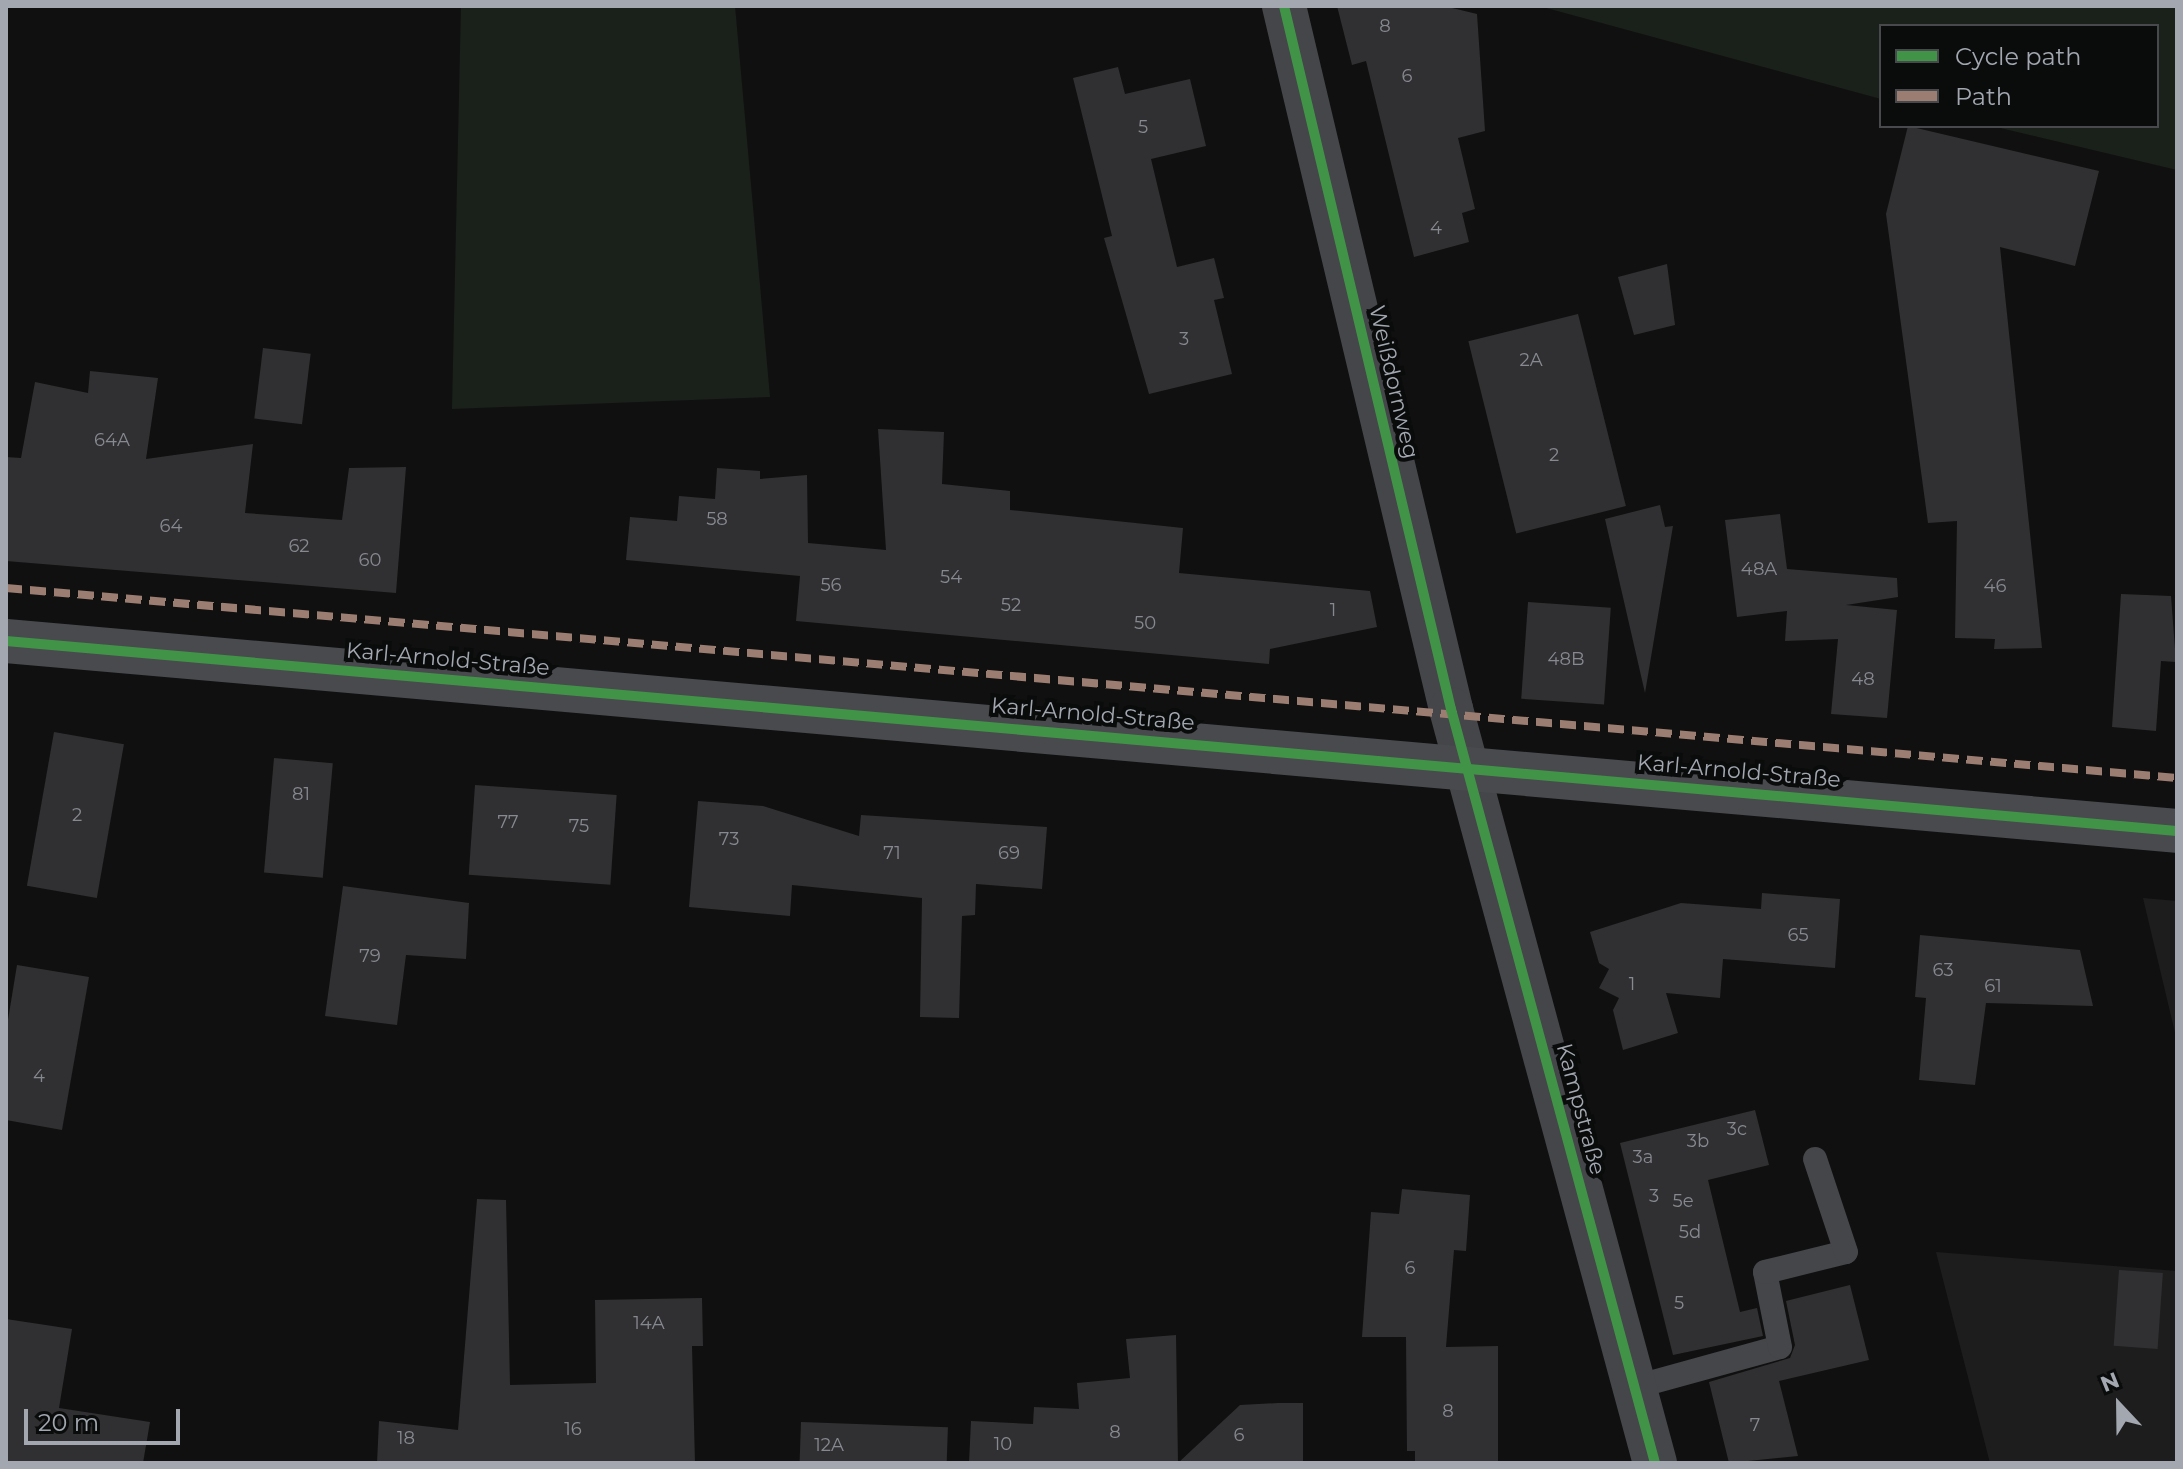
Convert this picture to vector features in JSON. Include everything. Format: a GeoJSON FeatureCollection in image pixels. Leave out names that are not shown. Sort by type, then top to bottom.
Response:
{"type":"FeatureCollection","features":[{"type":"Feature","properties":{"kind":"main road","name":"Karl-Arnold-Straße"},"geometry":{"type":"LineString","coordinates":[[6,641],[1469,766],[2177,831]]}},
{"type":"Feature","properties":{"kind":"street","name":"Weißdornweg"},"geometry":{"type":"LineString","coordinates":[[1284,6],[1469,766]]}},
{"type":"Feature","properties":{"kind":"street","name":"Kampstraße"},"geometry":{"type":"LineString","coordinates":[[1469,766],[1655,1463]]}},
{"type":"Feature","properties":{"kind":"lane"},"geometry":{"type":"LineString","coordinates":[[1635,1387],[1780,1347],[1765,1272],[1846,1252],[1815,1159]]}},
{"type":"Feature","properties":{"kind":"shaded area"},"geometry":{"type":"Polygon","coordinates":[[[461,6],[735,6],[770,397],[452,409],[461,6]]]}},
{"type":"Feature","properties":{"kind":"shaded area"},"geometry":{"type":"Polygon","coordinates":[[[1539,6],[2177,6],[2177,170],[2000,128],[2159,128],[2159,24],[1879,24],[1879,98],[1539,6]]]}},
{"type":"Feature","properties":{"kind":"shaded area"},"geometry":{"type":"Polygon","coordinates":[[[2143,898],[2177,901],[2177,1041],[2143,898]]]}},
{"type":"Feature","properties":{"kind":"shaded area"},"geometry":{"type":"Polygon","coordinates":[[[1936,1252],[2177,1271],[2177,1463],[1990,1463],[1936,1252]]]}},
{"type":"Feature","properties":{"kind":"building"},"geometry":{"type":"Polygon","coordinates":[[[1337,6],[1444,6],[1477,14],[1485,131],[1458,138],[1475,209],[1462,213],[1469,242],[1414,257],[1366,61],[1352,65],[1337,6]]]}},
{"type":"Feature","properties":{"kind":"building"},"geometry":{"type":"Polygon","coordinates":[[[1118,67],[1125,94],[1190,79],[1206,146],[1151,159],[1177,267],[1214,258],[1224,298],[1214,300],[1232,374],[1149,394],[1104,238],[1112,236],[1073,78],[1118,67]]]}},
{"type":"Feature","properties":{"kind":"building"},"geometry":{"type":"Polygon","coordinates":[[[1908,128],[2099,171],[2075,266],[2000,247],[2042,648],[1994,649],[1995,639],[1955,638],[1957,521],[1928,523],[1886,214],[1908,128]]]}},
{"type":"Feature","properties":{"kind":"building"},"geometry":{"type":"Polygon","coordinates":[[[1667,264],[1675,325],[1634,335],[1618,277],[1667,264]]]}},
{"type":"Feature","properties":{"kind":"building"},"geometry":{"type":"Polygon","coordinates":[[[1578,314],[1626,506],[1516,533],[1468,341],[1578,314]]]}},
{"type":"Feature","properties":{"kind":"building"},"geometry":{"type":"Polygon","coordinates":[[[263,348],[311,354],[302,424],[254,418],[263,348]]]}},
{"type":"Feature","properties":{"kind":"building"},"geometry":{"type":"Polygon","coordinates":[[[90,371],[158,378],[146,459],[253,444],[245,513],[342,520],[349,468],[406,467],[396,593],[6,561],[6,457],[21,458],[35,382],[88,393],[90,371]]]}},
{"type":"Feature","properties":{"kind":"building"},"geometry":{"type":"Polygon","coordinates":[[[878,429],[944,432],[942,484],[1010,491],[1010,510],[1183,528],[1179,573],[1370,591],[1377,627],[1270,649],[1269,664],[796,621],[800,576],[626,560],[630,517],[677,521],[679,496],[715,499],[717,468],[760,471],[760,479],[807,475],[808,543],[886,550],[878,429]]]}},
{"type":"Feature","properties":{"kind":"building"},"geometry":{"type":"Polygon","coordinates":[[[1660,505],[1665,527],[1673,526],[1645,693],[1605,519],[1660,505]]]}},
{"type":"Feature","properties":{"kind":"building"},"geometry":{"type":"Polygon","coordinates":[[[1780,514],[1787,569],[1897,578],[1898,597],[1846,605],[1897,610],[1887,718],[1831,714],[1838,639],[1785,641],[1787,611],[1737,617],[1725,520],[1780,514]]]}},
{"type":"Feature","properties":{"kind":"building"},"geometry":{"type":"Polygon","coordinates":[[[2121,594],[2171,596],[2176,662],[2161,661],[2156,731],[2112,727],[2121,594]]]}},
{"type":"Feature","properties":{"kind":"building"},"geometry":{"type":"Polygon","coordinates":[[[1528,602],[1611,608],[1604,705],[1521,699],[1528,602]]]}},
{"type":"Feature","properties":{"kind":"building"},"geometry":{"type":"Polygon","coordinates":[[[54,732],[124,744],[97,898],[27,886],[54,732]]]}},
{"type":"Feature","properties":{"kind":"building"},"geometry":{"type":"Polygon","coordinates":[[[274,758],[333,763],[323,878],[264,873],[274,758]]]}},
{"type":"Feature","properties":{"kind":"building"},"geometry":{"type":"Polygon","coordinates":[[[475,785],[617,795],[610,885],[469,875],[475,785]]]}},
{"type":"Feature","properties":{"kind":"building"},"geometry":{"type":"Polygon","coordinates":[[[698,801],[763,806],[859,836],[861,815],[1047,827],[1042,889],[976,884],[975,915],[962,916],[959,1018],[920,1017],[922,898],[792,885],[790,916],[689,907],[698,801]]]}},
{"type":"Feature","properties":{"kind":"building"},"geometry":{"type":"Polygon","coordinates":[[[343,886],[469,903],[466,959],[406,955],[397,1025],[325,1016],[343,886]]]}},
{"type":"Feature","properties":{"kind":"building"},"geometry":{"type":"Polygon","coordinates":[[[1762,893],[1840,899],[1835,968],[1723,959],[1720,998],[1666,993],[1678,1033],[1623,1050],[1613,1010],[1619,998],[1599,988],[1609,969],[1599,963],[1590,932],[1681,903],[1761,909],[1762,893]]]}},
{"type":"Feature","properties":{"kind":"building"},"geometry":{"type":"Polygon","coordinates":[[[1920,935],[2080,950],[2093,1006],[1986,1003],[1975,1085],[1919,1080],[1926,998],[1915,997],[1920,935]]]}},
{"type":"Feature","properties":{"kind":"building"},"geometry":{"type":"Polygon","coordinates":[[[17,965],[89,977],[62,1130],[6,1120],[6,1032],[17,965]]]}},
{"type":"Feature","properties":{"kind":"building"},"geometry":{"type":"Polygon","coordinates":[[[1755,1110],[1769,1165],[1708,1180],[1740,1312],[1757,1308],[1763,1336],[1673,1355],[1620,1143],[1755,1110]]]}},
{"type":"Feature","properties":{"kind":"building"},"geometry":{"type":"Polygon","coordinates":[[[1402,1189],[1470,1195],[1466,1251],[1454,1250],[1446,1347],[1498,1346],[1498,1463],[1415,1463],[1415,1451],[1407,1451],[1406,1337],[1362,1337],[1371,1212],[1399,1214],[1402,1189]]]}},
{"type":"Feature","properties":{"kind":"building"},"geometry":{"type":"Polygon","coordinates":[[[477,1199],[506,1200],[510,1385],[596,1383],[595,1300],[702,1298],[703,1346],[692,1346],[695,1463],[377,1463],[379,1421],[458,1430],[477,1199]]]}},
{"type":"Feature","properties":{"kind":"building"},"geometry":{"type":"Polygon","coordinates":[[[2119,1270],[2163,1273],[2158,1349],[2114,1346],[2119,1270]]]}},
{"type":"Feature","properties":{"kind":"building"},"geometry":{"type":"Polygon","coordinates":[[[1850,1285],[1869,1360],[1779,1381],[1798,1456],[1729,1463],[1709,1382],[1790,1358],[1795,1345],[1786,1301],[1850,1285]]]}},
{"type":"Feature","properties":{"kind":"building"},"geometry":{"type":"Polygon","coordinates":[[[6,1319],[72,1329],[59,1408],[150,1422],[143,1463],[6,1463],[6,1319]]]}},
{"type":"Feature","properties":{"kind":"building"},"geometry":{"type":"Polygon","coordinates":[[[1176,1335],[1178,1463],[969,1463],[971,1421],[1033,1424],[1034,1407],[1079,1409],[1077,1383],[1130,1378],[1126,1339],[1176,1335]]]}},
{"type":"Feature","properties":{"kind":"building"},"geometry":{"type":"Polygon","coordinates":[[[1303,1403],[1303,1463],[1178,1463],[1240,1405],[1303,1403]]]}},
{"type":"Feature","properties":{"kind":"building"},"geometry":{"type":"Polygon","coordinates":[[[801,1422],[948,1427],[947,1463],[800,1463],[801,1422]]]}},
{"type":"Feature","properties":{"kind":"marked path"},"geometry":{"type":"LineString","coordinates":[[6,588],[2177,778]]}},
{"type":"Feature","properties":{"kind":"cycle path"},"geometry":{"type":"LineString","coordinates":[[1284,6],[1451,709],[1655,1463]]}},
{"type":"Feature","properties":{"kind":"cycle path"},"geometry":{"type":"LineString","coordinates":[[6,641],[2177,831]]}}]}
